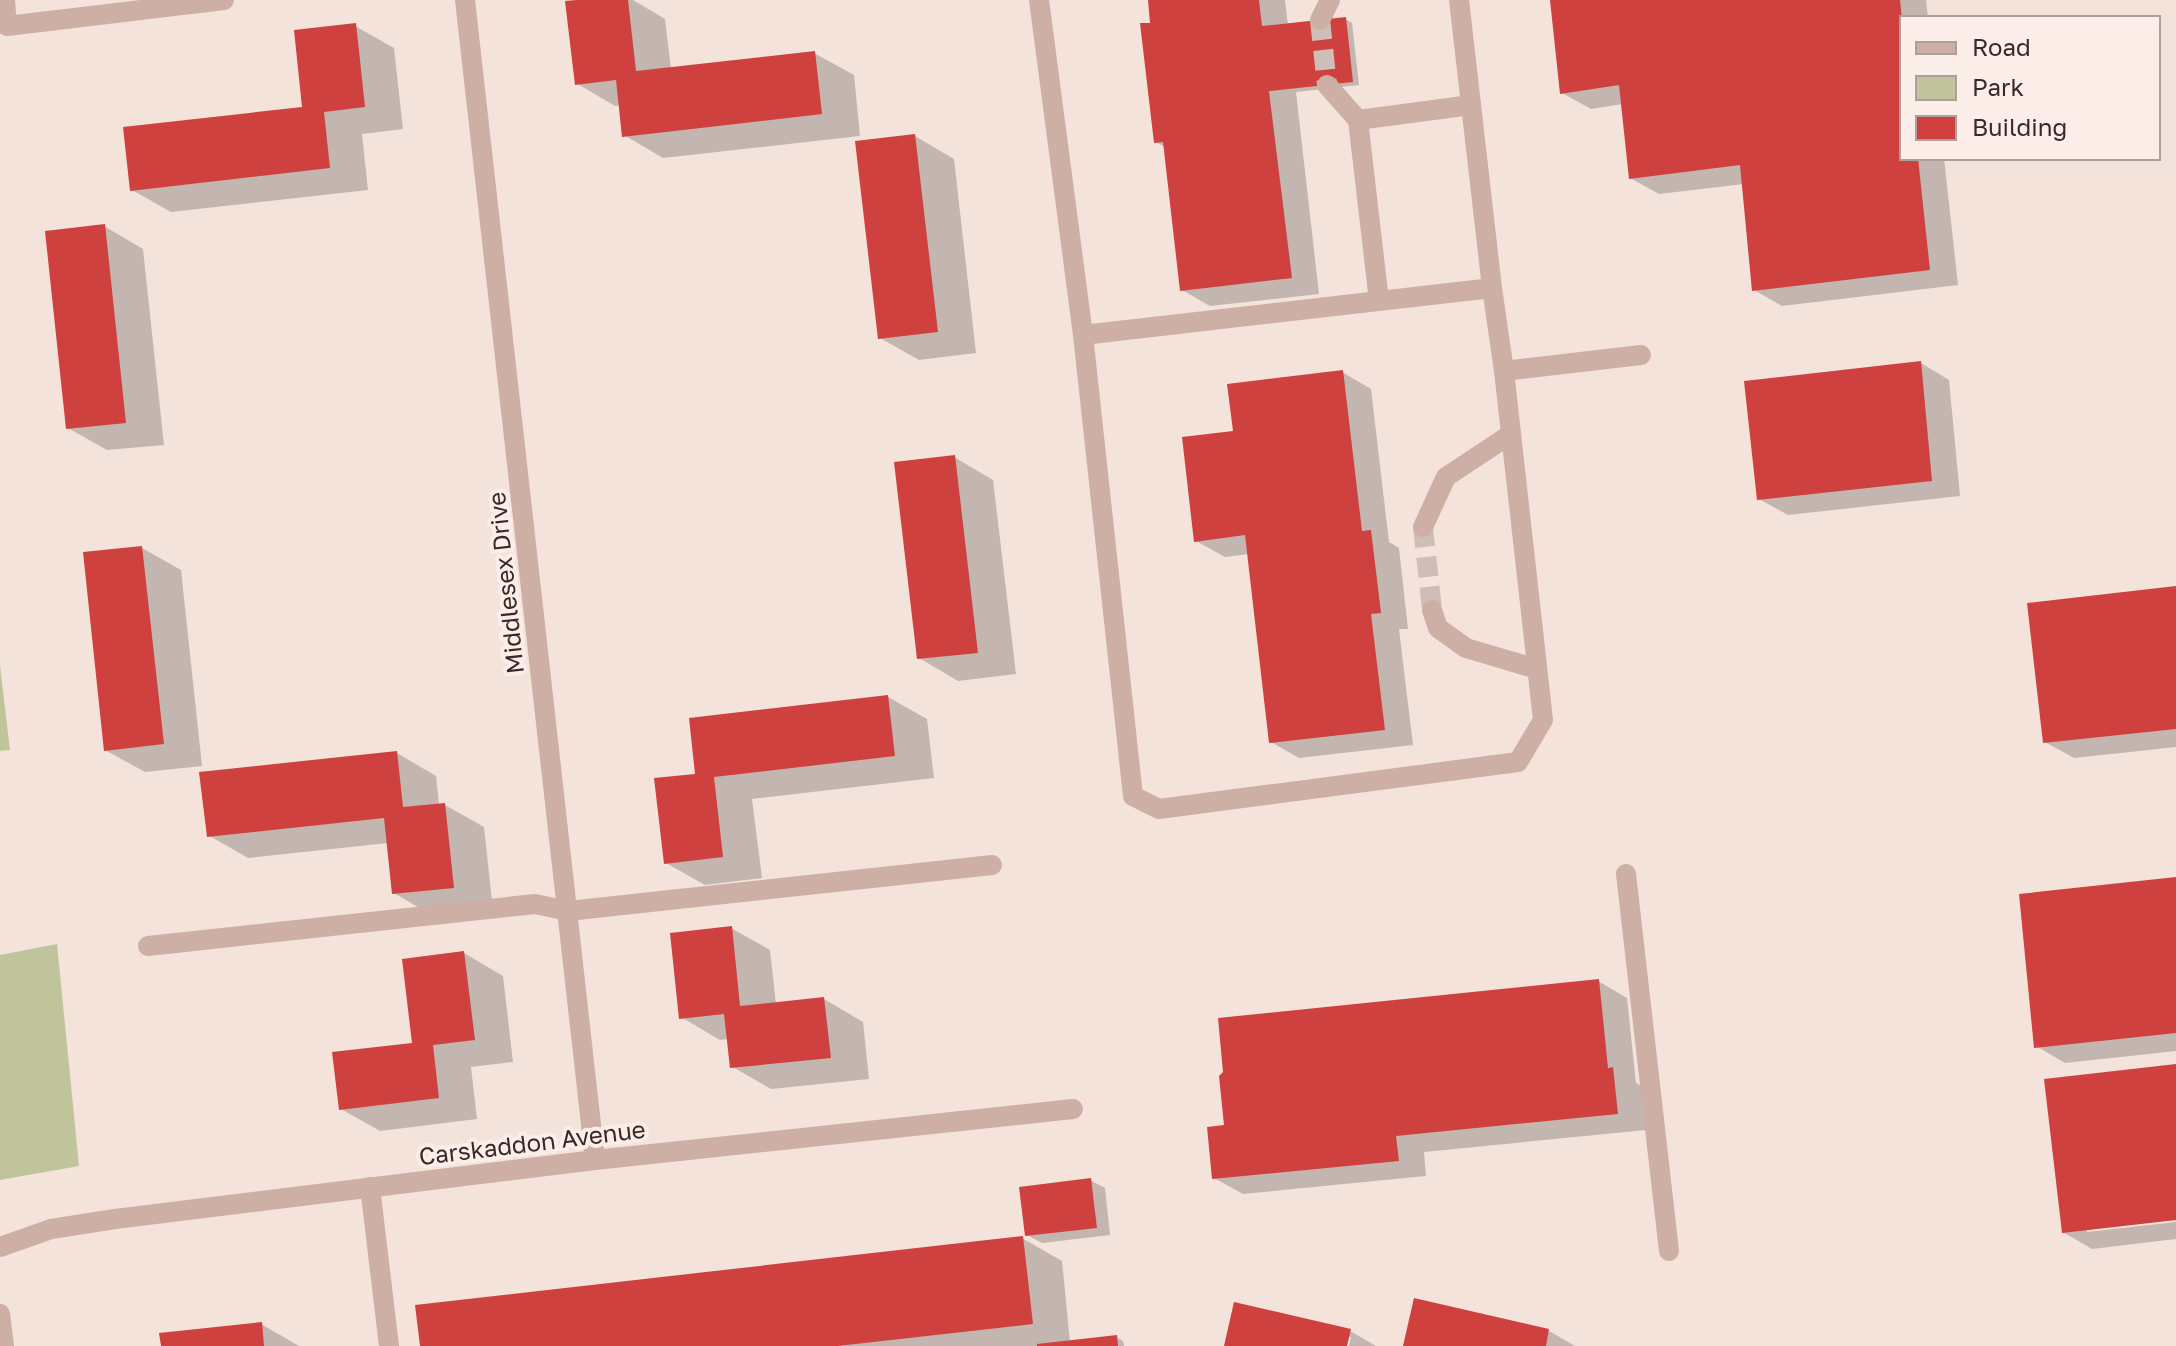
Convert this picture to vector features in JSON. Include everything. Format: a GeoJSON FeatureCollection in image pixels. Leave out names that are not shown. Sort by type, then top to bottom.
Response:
{"type":"FeatureCollection","features":[{"type":"Feature","properties":{"kind":"street"},"geometry":{"type":"LineString","coordinates":[[5,0],[7,26],[122,6],[224,0]]}},
{"type":"Feature","properties":{"kind":"street","name":"Middlesex Drive"},"geometry":{"type":"LineString","coordinates":[[465,0],[595,1160]]}},
{"type":"Feature","properties":{"kind":"street"},"geometry":{"type":"LineString","coordinates":[[1039,0],[1083,335],[1133,796],[1159,809],[1518,762],[1543,720],[1459,0]]}},
{"type":"Feature","properties":{"kind":"street"},"geometry":{"type":"LineString","coordinates":[[1320,20],[1330,0]]}},
{"type":"Feature","properties":{"kind":"street"},"geometry":{"type":"LineString","coordinates":[[1327,85],[1358,120],[1379,301]]}},
{"type":"Feature","properties":{"kind":"street"},"geometry":{"type":"LineString","coordinates":[[1358,120],[1471,105]]}},
{"type":"Feature","properties":{"kind":"street"},"geometry":{"type":"LineString","coordinates":[[1083,335],[1492,288]]}},
{"type":"Feature","properties":{"kind":"street"},"geometry":{"type":"LineString","coordinates":[[1504,371],[1641,355]]}},
{"type":"Feature","properties":{"kind":"street"},"geometry":{"type":"LineString","coordinates":[[1423,527],[1446,477],[1511,434]]}},
{"type":"Feature","properties":{"kind":"street"},"geometry":{"type":"LineString","coordinates":[[1432,610],[1438,628],[1466,648],[1537,669]]}},
{"type":"Feature","properties":{"kind":"street"},"geometry":{"type":"LineString","coordinates":[[148,946],[535,904],[568,911],[992,865]]}},
{"type":"Feature","properties":{"kind":"street"},"geometry":{"type":"LineString","coordinates":[[1626,874],[1669,1251]]}},
{"type":"Feature","properties":{"kind":"street","name":"Carskaddon Avenue"},"geometry":{"type":"LineString","coordinates":[[0,1247],[51,1229],[370,1187],[1073,1109]]}},
{"type":"Feature","properties":{"kind":"street"},"geometry":{"type":"LineString","coordinates":[[370,1187],[389,1346]]}},
{"type":"Feature","properties":{"kind":"street"},"geometry":{"type":"LineString","coordinates":[[0,1314],[4,1346]]}},
{"type":"Feature","properties":{"kind":"green space"},"geometry":{"type":"Polygon","coordinates":[[[0,666],[10,750],[0,751],[0,666]]]}},
{"type":"Feature","properties":{"kind":"green space"},"geometry":{"type":"Polygon","coordinates":[[[57,944],[79,1166],[0,1180],[0,955],[57,944]]]}},
{"type":"Feature","properties":{"kind":"building"},"geometry":{"type":"Polygon","coordinates":[[[628,0],[636,71],[815,51],[822,114],[622,137],[616,80],[575,85],[565,1],[628,0]]]}},
{"type":"Feature","properties":{"kind":"building"},"geometry":{"type":"Polygon","coordinates":[[[1148,0],[1259,0],[1262,26],[1346,17],[1353,82],[1269,91],[1292,278],[1180,291],[1163,142],[1154,143],[1140,23],[1150,23],[1148,0]]]}},
{"type":"Feature","properties":{"kind":"building"},"geometry":{"type":"Polygon","coordinates":[[[1550,0],[1900,0],[1900,160],[1918,160],[1930,270],[1752,291],[1740,165],[1629,179],[1619,85],[1560,94],[1550,0]]]}},
{"type":"Feature","properties":{"kind":"building"},"geometry":{"type":"Polygon","coordinates":[[[356,23],[365,107],[324,112],[330,168],[130,191],[123,127],[302,107],[294,30],[356,23]]]}},
{"type":"Feature","properties":{"kind":"building"},"geometry":{"type":"Polygon","coordinates":[[[915,134],[938,332],[878,339],[855,141],[915,134]]]}},
{"type":"Feature","properties":{"kind":"building"},"geometry":{"type":"Polygon","coordinates":[[[105,224],[126,423],[66,429],[45,231],[105,224]]]}},
{"type":"Feature","properties":{"kind":"building"},"geometry":{"type":"Polygon","coordinates":[[[1921,361],[1932,481],[1757,500],[1744,381],[1921,361]]]}},
{"type":"Feature","properties":{"kind":"building"},"geometry":{"type":"Polygon","coordinates":[[[1343,370],[1362,531],[1371,530],[1381,613],[1371,614],[1385,730],[1269,743],[1245,535],[1194,542],[1182,437],[1233,431],[1227,384],[1343,370]]]}},
{"type":"Feature","properties":{"kind":"building"},"geometry":{"type":"Polygon","coordinates":[[[955,455],[978,653],[917,659],[894,462],[955,455]]]}},
{"type":"Feature","properties":{"kind":"building"},"geometry":{"type":"Polygon","coordinates":[[[142,546],[164,744],[104,751],[83,552],[142,546]]]}},
{"type":"Feature","properties":{"kind":"building"},"geometry":{"type":"Polygon","coordinates":[[[2176,586],[2176,729],[2043,743],[2027,603],[2176,586]]]}},
{"type":"Feature","properties":{"kind":"building"},"geometry":{"type":"Polygon","coordinates":[[[888,695],[895,756],[714,777],[723,857],[664,864],[654,778],[695,774],[689,718],[888,695]]]}},
{"type":"Feature","properties":{"kind":"building"},"geometry":{"type":"Polygon","coordinates":[[[397,751],[403,807],[445,803],[454,888],[392,894],[384,818],[207,837],[199,772],[397,751]]]}},
{"type":"Feature","properties":{"kind":"building"},"geometry":{"type":"Polygon","coordinates":[[[2176,877],[2176,1033],[2034,1048],[2019,894],[2176,877]]]}},
{"type":"Feature","properties":{"kind":"building"},"geometry":{"type":"Polygon","coordinates":[[[732,926],[740,1006],[824,997],[831,1058],[730,1068],[724,1014],[679,1019],[670,933],[732,926]]]}},
{"type":"Feature","properties":{"kind":"building"},"geometry":{"type":"Polygon","coordinates":[[[464,951],[475,1040],[433,1045],[439,1098],[339,1110],[332,1052],[412,1043],[402,959],[464,951]]]}},
{"type":"Feature","properties":{"kind":"building"},"geometry":{"type":"Polygon","coordinates":[[[1599,979],[1608,1068],[1613,1067],[1618,1114],[1396,1136],[1399,1161],[1212,1179],[1207,1127],[1224,1125],[1218,1018],[1599,979]]]}},
{"type":"Feature","properties":{"kind":"building"},"geometry":{"type":"Polygon","coordinates":[[[2176,1064],[2176,1220],[2062,1233],[2044,1079],[2176,1064]]]}},
{"type":"Feature","properties":{"kind":"building"},"geometry":{"type":"Polygon","coordinates":[[[1091,1178],[1097,1228],[1025,1236],[1019,1187],[1091,1178]]]}},
{"type":"Feature","properties":{"kind":"building"},"geometry":{"type":"Polygon","coordinates":[[[1023,1236],[1033,1324],[838,1346],[420,1346],[415,1305],[1023,1236]]]}},
{"type":"Feature","properties":{"kind":"building"},"geometry":{"type":"Polygon","coordinates":[[[1414,1298],[1549,1329],[1546,1346],[1403,1346],[1414,1298]]]}},
{"type":"Feature","properties":{"kind":"building"},"geometry":{"type":"Polygon","coordinates":[[[1234,1302],[1351,1329],[1347,1346],[1224,1346],[1234,1302]]]}},
{"type":"Feature","properties":{"kind":"building"},"geometry":{"type":"Polygon","coordinates":[[[262,1322],[264,1346],[161,1346],[159,1333],[262,1322]]]}},
{"type":"Feature","properties":{"kind":"building"},"geometry":{"type":"Polygon","coordinates":[[[1117,1335],[1118,1346],[1037,1346],[1037,1344],[1117,1335]]]}},
{"type":"Feature","properties":{"kind":"tunnel"},"geometry":{"type":"LineString","coordinates":[[1320,20],[1327,85]]}},
{"type":"Feature","properties":{"kind":"tunnel"},"geometry":{"type":"LineString","coordinates":[[1423,527],[1432,610]]}}]}
